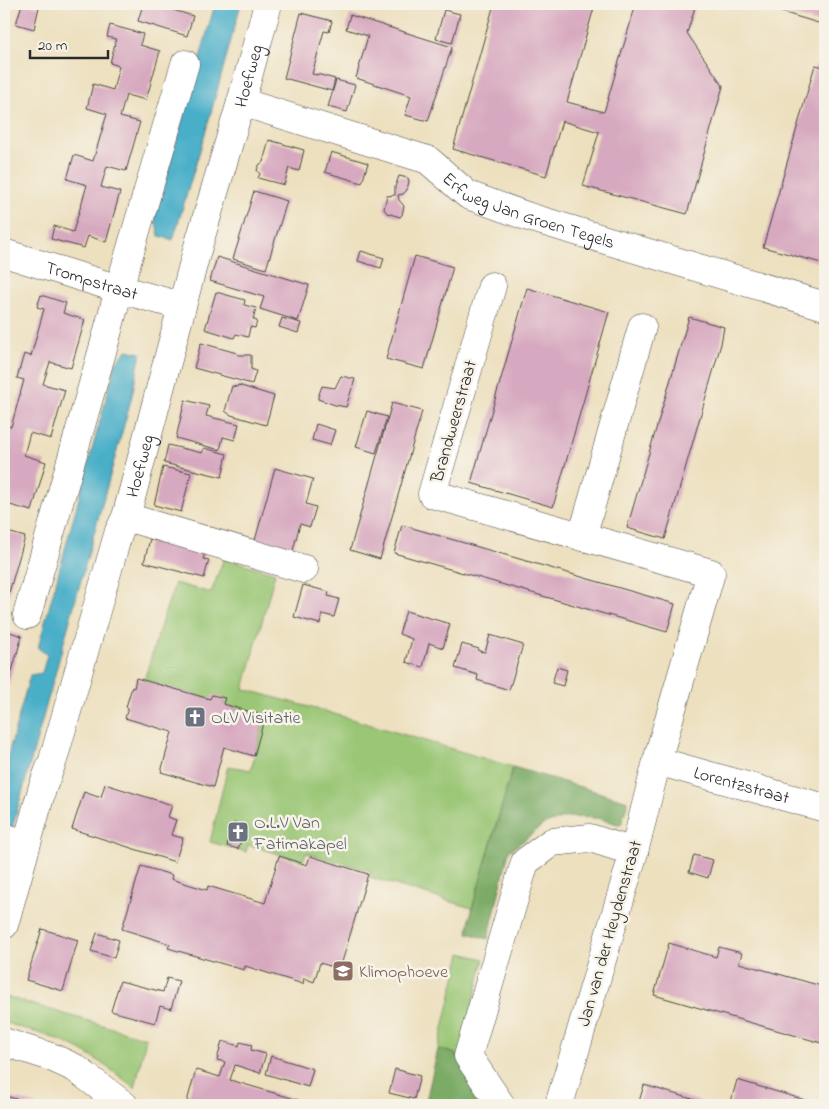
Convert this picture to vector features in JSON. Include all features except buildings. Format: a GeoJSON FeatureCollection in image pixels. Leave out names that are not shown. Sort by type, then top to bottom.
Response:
{"type":"FeatureCollection","features":[{"type":"Feature","properties":{"kind":"street","name":"Hoefweg"},"geometry":{"type":"LineString","coordinates":[[4,925],[15,841],[43,786],[53,760],[119,532],[126,517],[197,250],[268,4]]}},
{"type":"Feature","properties":{"kind":"street"},"geometry":{"type":"LineString","coordinates":[[27,615],[185,64]]}},
{"type":"Feature","properties":{"kind":"street","name":"Erfweg Jan Groen Tegels"},"geometry":{"type":"LineString","coordinates":[[241,102],[428,160],[468,196],[529,217],[825,306]]}},
{"type":"Feature","properties":{"kind":"street","name":"Trompstraat"},"geometry":{"type":"LineString","coordinates":[[4,253],[119,289],[182,306]]}},
{"type":"Feature","properties":{"kind":"street","name":"Brandweerstraat"},"geometry":{"type":"LineString","coordinates":[[492,286],[432,494],[711,573],[657,761]]}},
{"type":"Feature","properties":{"kind":"street"},"geometry":{"type":"LineString","coordinates":[[582,537],[642,327]]}},
{"type":"Feature","properties":{"kind":"street"},"geometry":{"type":"LineString","coordinates":[[126,517],[304,569]]}},
{"type":"Feature","properties":{"kind":"street","name":"Lorentzstraat"},"geometry":{"type":"LineString","coordinates":[[657,761],[825,808]]}},
{"type":"Feature","properties":{"kind":"street","name":"Jan van der Heydenstraat"},"geometry":{"type":"LineString","coordinates":[[559,1105],[634,852],[657,761]]}},
{"type":"Feature","properties":{"kind":"street"},"geometry":{"type":"LineString","coordinates":[[501,1105],[468,1056],[525,862],[552,842],[590,838],[634,852]]}},
{"type":"Feature","properties":{"kind":"street"},"geometry":{"type":"LineString","coordinates":[[4,1042],[51,1057],[75,1068],[124,1105]]}},
{"type":"Feature","properties":{"kind":"green space"},"geometry":{"type":"Polygon","coordinates":[[[224,558],[275,573],[244,689],[513,767],[472,908],[369,877],[371,871],[306,853],[303,861],[248,845],[246,852],[210,842],[228,766],[251,770],[265,716],[223,704],[225,698],[210,699],[144,681],[175,583],[211,593],[224,558]]]}},
{"type":"Feature","properties":{"kind":"green space"},"geometry":{"type":"Polygon","coordinates":[[[513,767],[628,801],[621,825],[597,818],[568,817],[544,824],[509,851],[488,939],[468,933],[470,917],[513,767]]]}},
{"type":"Feature","properties":{"kind":"green space"},"geometry":{"type":"Polygon","coordinates":[[[461,953],[484,959],[460,1057],[438,1049],[461,953]]]}},
{"type":"Feature","properties":{"kind":"green space"},"geometry":{"type":"Polygon","coordinates":[[[4,996],[146,1038],[135,1088],[79,1049],[54,1038],[4,1022],[4,996]]]}},
{"type":"Feature","properties":{"kind":"green space"},"geometry":{"type":"Polygon","coordinates":[[[438,1049],[453,1053],[466,1061],[491,1105],[440,1105],[426,1101],[438,1049]]]}},
{"type":"Feature","properties":{"kind":"water"},"geometry":{"type":"Polygon","coordinates":[[[215,4],[241,4],[173,240],[159,236],[155,217],[215,4]]]}},
{"type":"Feature","properties":{"kind":"water"},"geometry":{"type":"Polygon","coordinates":[[[127,350],[141,353],[131,400],[4,858],[4,770],[30,675],[42,673],[47,655],[38,648],[116,362],[127,350]]]}},
{"type":"Feature","properties":{"kind":"place","name":"OLV Visitatie"},"geometry":{"type":"Point","coordinates":[195,717]}},
{"type":"Feature","properties":{"kind":"place","name":"O.L.V Van Fatimakapel"},"geometry":{"type":"Point","coordinates":[238,832]}},
{"type":"Feature","properties":{"kind":"place","name":"Klimophoeve"},"geometry":{"type":"Point","coordinates":[343,971]}}]}
